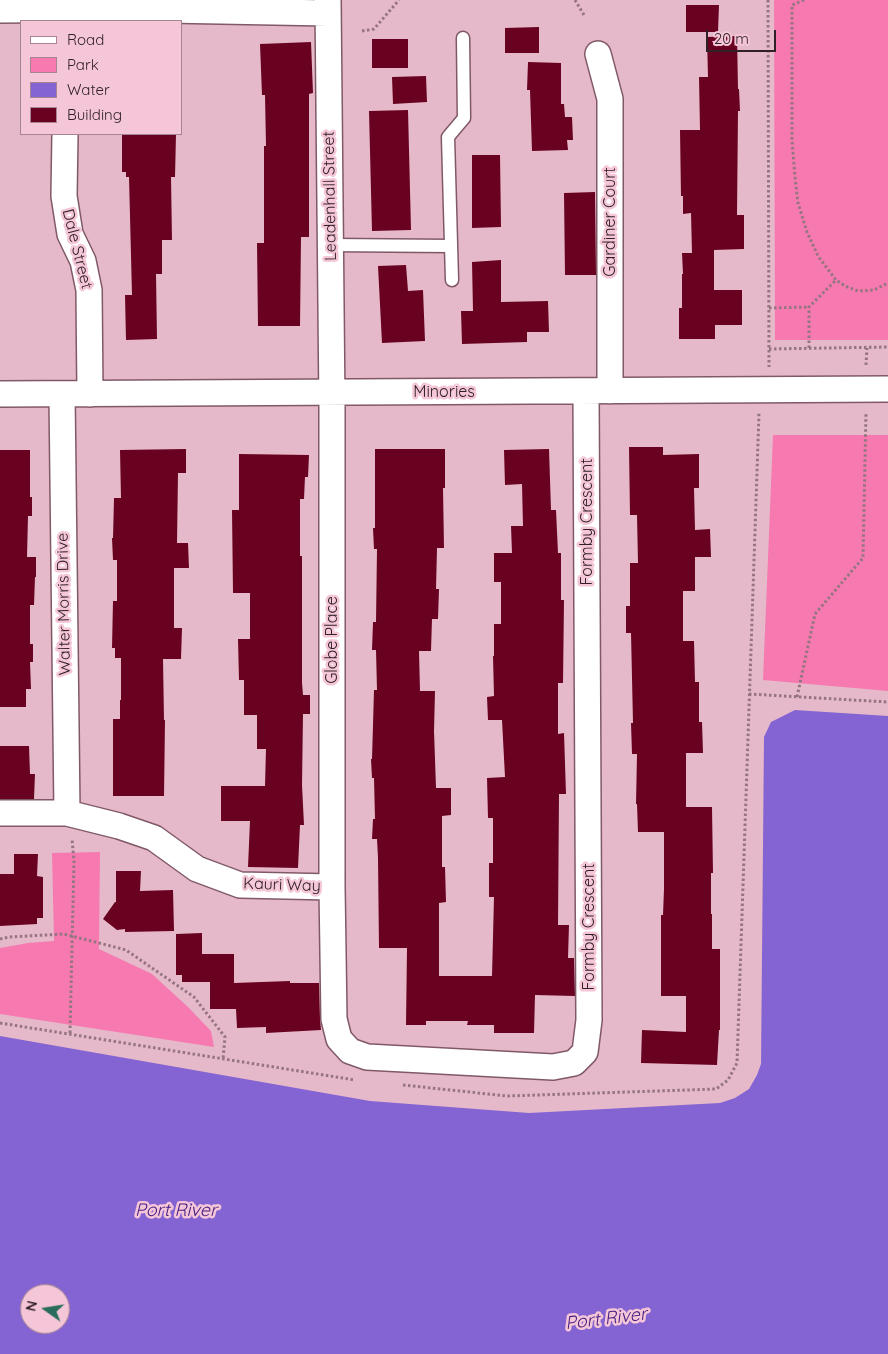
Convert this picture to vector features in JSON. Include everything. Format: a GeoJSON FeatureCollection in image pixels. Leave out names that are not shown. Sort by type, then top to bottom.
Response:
{"type":"FeatureCollection","features":[{"type":"Feature","properties":{"kind":"street"},"geometry":{"type":"LineString","coordinates":[[0,10],[328,7]]}},
{"type":"Feature","properties":{"kind":"street","name":"Leadenhall Street"},"geometry":{"type":"LineString","coordinates":[[328,7],[332,392]]}},
{"type":"Feature","properties":{"kind":"street","name":"Gardiner Court"},"geometry":{"type":"LineString","coordinates":[[598,54],[610,98],[598,391]]}},
{"type":"Feature","properties":{"kind":"street","name":"Dale Street"},"geometry":{"type":"LineString","coordinates":[[65,135],[64,196],[70,234],[83,261],[89,290],[90,394]]}},
{"type":"Feature","properties":{"kind":"street","name":"Minories"},"geometry":{"type":"LineString","coordinates":[[0,394],[877,389]]}},
{"type":"Feature","properties":{"kind":"street","name":"Formby Crescent"},"geometry":{"type":"LineString","coordinates":[[332,887],[334,1018],[339,1039],[350,1051],[367,1057],[553,1066],[574,1063],[585,1052],[589,1020],[598,391]]}},
{"type":"Feature","properties":{"kind":"street","name":"Globe Place"},"geometry":{"type":"LineString","coordinates":[[332,392],[332,887]]}},
{"type":"Feature","properties":{"kind":"street","name":"Walter Morris Drive"},"geometry":{"type":"LineString","coordinates":[[62,394],[67,813]]}},
{"type":"Feature","properties":{"kind":"street","name":"Kauri Way"},"geometry":{"type":"LineString","coordinates":[[0,814],[67,813],[119,826],[154,838],[197,870],[240,885],[332,887]]}},
{"type":"Feature","properties":{"kind":"lane"},"geometry":{"type":"LineString","coordinates":[[452,280],[448,137],[464,118],[463,38]]}},
{"type":"Feature","properties":{"kind":"lane"},"geometry":{"type":"LineString","coordinates":[[330,245],[451,246]]}},
{"type":"Feature","properties":{"kind":"path"},"geometry":{"type":"LineString","coordinates":[[362,31],[374,29],[399,0]]}},
{"type":"Feature","properties":{"kind":"path"},"geometry":{"type":"LineString","coordinates":[[575,0],[584,15]]}},
{"type":"Feature","properties":{"kind":"path"},"geometry":{"type":"LineString","coordinates":[[400,1085],[507,1096],[716,1090],[728,1080],[737,1063],[749,694],[764,390],[769,349],[768,0]]}},
{"type":"Feature","properties":{"kind":"path"},"geometry":{"type":"LineString","coordinates":[[804,0],[792,5],[792,140],[798,203],[807,232],[818,256],[836,280],[858,291],[874,290],[888,283]]}},
{"type":"Feature","properties":{"kind":"path"},"geometry":{"type":"LineString","coordinates":[[769,308],[809,307],[836,280]]}},
{"type":"Feature","properties":{"kind":"path"},"geometry":{"type":"LineString","coordinates":[[809,307],[809,348]]}},
{"type":"Feature","properties":{"kind":"path"},"geometry":{"type":"LineString","coordinates":[[769,349],[888,347]]}},
{"type":"Feature","properties":{"kind":"path"},"geometry":{"type":"LineString","coordinates":[[797,697],[816,614],[863,558],[877,389],[867,348]]}},
{"type":"Feature","properties":{"kind":"path"},"geometry":{"type":"LineString","coordinates":[[749,694],[888,702]]}},
{"type":"Feature","properties":{"kind":"path"},"geometry":{"type":"LineString","coordinates":[[67,813],[74,853],[70,1034]]}},
{"type":"Feature","properties":{"kind":"path"},"geometry":{"type":"LineString","coordinates":[[0,938],[64,934],[126,950],[194,997],[225,1037],[223,1058]]}},
{"type":"Feature","properties":{"kind":"path"},"geometry":{"type":"LineString","coordinates":[[0,1023],[362,1081]]}},
{"type":"Feature","properties":{"kind":"green space"},"geometry":{"type":"Polygon","coordinates":[[[774,0],[888,0],[888,340],[775,340],[774,0]]]}},
{"type":"Feature","properties":{"kind":"green space"},"geometry":{"type":"Polygon","coordinates":[[[773,435],[888,435],[888,691],[763,680],[773,435]]]}},
{"type":"Feature","properties":{"kind":"green space"},"geometry":{"type":"Polygon","coordinates":[[[100,852],[99,949],[152,974],[211,1031],[214,1047],[0,1014],[0,948],[54,941],[52,853],[100,852]]]}},
{"type":"Feature","properties":{"kind":"water","name":"Port River"},"geometry":{"type":"Polygon","coordinates":[[[795,710],[888,716],[888,1354],[0,1354],[0,1036],[370,1101],[529,1113],[720,1103],[735,1098],[749,1089],[761,1064],[764,737],[771,722],[795,710]]]}},
{"type":"Feature","properties":{"kind":"building"},"geometry":{"type":"Polygon","coordinates":[[[686,5],[719,5],[718,32],[686,32],[686,5]]]}},
{"type":"Feature","properties":{"kind":"building"},"geometry":{"type":"Polygon","coordinates":[[[539,27],[539,53],[505,53],[505,28],[539,27]]]}},
{"type":"Feature","properties":{"kind":"building"},"geometry":{"type":"Polygon","coordinates":[[[737,36],[740,111],[738,111],[737,215],[744,215],[744,249],[714,250],[714,290],[742,290],[742,325],[715,325],[715,339],[679,339],[679,308],[682,308],[682,253],[692,253],[691,213],[683,214],[683,196],[681,196],[680,130],[700,130],[699,77],[708,77],[707,37],[737,36]]]}},
{"type":"Feature","properties":{"kind":"building"},"geometry":{"type":"Polygon","coordinates":[[[372,39],[408,39],[408,68],[372,68],[372,39]]]}},
{"type":"Feature","properties":{"kind":"building"},"geometry":{"type":"Polygon","coordinates":[[[311,42],[313,93],[309,94],[309,237],[301,237],[300,326],[258,326],[257,243],[264,243],[264,146],[266,146],[265,95],[262,95],[260,44],[311,42]]]}},
{"type":"Feature","properties":{"kind":"building"},"geometry":{"type":"Polygon","coordinates":[[[528,62],[561,63],[561,104],[564,104],[565,117],[572,117],[573,140],[567,140],[568,150],[532,151],[530,90],[527,90],[528,62]]]}},
{"type":"Feature","properties":{"kind":"building"},"geometry":{"type":"Polygon","coordinates":[[[426,76],[427,102],[393,104],[392,77],[426,76]]]}},
{"type":"Feature","properties":{"kind":"building"},"geometry":{"type":"Polygon","coordinates":[[[408,110],[411,230],[372,231],[369,111],[408,110]]]}},
{"type":"Feature","properties":{"kind":"building"},"geometry":{"type":"Polygon","coordinates":[[[122,135],[176,135],[175,177],[171,177],[172,240],[162,240],[162,274],[156,274],[157,339],[126,340],[125,295],[132,295],[129,177],[126,177],[126,172],[122,172],[122,135]]]}},
{"type":"Feature","properties":{"kind":"building"},"geometry":{"type":"Polygon","coordinates":[[[472,155],[500,155],[501,227],[472,228],[472,155]]]}},
{"type":"Feature","properties":{"kind":"building"},"geometry":{"type":"Polygon","coordinates":[[[595,192],[596,275],[565,275],[564,193],[595,192]]]}},
{"type":"Feature","properties":{"kind":"building"},"geometry":{"type":"Polygon","coordinates":[[[501,260],[501,302],[548,301],[549,332],[527,332],[527,342],[462,344],[461,311],[473,311],[472,262],[501,260]]]}},
{"type":"Feature","properties":{"kind":"building"},"geometry":{"type":"Polygon","coordinates":[[[406,265],[408,291],[423,290],[425,341],[382,343],[378,266],[406,265]]]}},
{"type":"Feature","properties":{"kind":"building"},"geometry":{"type":"Polygon","coordinates":[[[629,447],[663,447],[663,455],[699,454],[699,488],[694,488],[695,530],[710,529],[711,557],[695,557],[695,591],[683,591],[683,641],[694,641],[695,682],[699,682],[699,722],[702,722],[703,753],[686,753],[686,807],[712,807],[712,949],[720,949],[720,1030],[717,1065],[641,1063],[642,1030],[686,1032],[686,996],[661,996],[664,832],[638,832],[636,804],[637,754],[632,754],[631,633],[626,633],[626,606],[630,606],[630,563],[638,563],[637,515],[630,515],[629,447]]]}},
{"type":"Feature","properties":{"kind":"building"},"geometry":{"type":"Polygon","coordinates":[[[186,449],[186,473],[178,473],[177,543],[188,543],[189,568],[174,568],[174,628],[182,628],[181,659],[163,659],[165,720],[164,796],[113,796],[113,719],[120,719],[121,658],[115,658],[115,648],[112,648],[113,601],[117,601],[117,560],[113,560],[112,538],[114,498],[121,498],[120,450],[186,449]]]}},
{"type":"Feature","properties":{"kind":"building"},"geometry":{"type":"Polygon","coordinates":[[[375,449],[445,449],[445,488],[443,488],[444,548],[437,548],[436,589],[439,589],[438,619],[432,619],[431,651],[419,651],[420,691],[435,691],[436,788],[451,788],[451,815],[442,816],[442,867],[445,867],[446,902],[439,903],[439,976],[492,976],[494,897],[489,897],[489,863],[493,863],[493,818],[488,818],[487,778],[505,777],[502,720],[488,720],[487,697],[494,696],[494,624],[501,624],[501,582],[494,582],[494,553],[512,553],[511,526],[523,526],[522,484],[505,485],[504,450],[549,449],[551,510],[556,510],[558,553],[561,553],[561,600],[564,600],[563,683],[558,683],[558,734],[564,733],[566,794],[559,794],[558,925],[569,925],[568,958],[574,958],[575,996],[535,995],[534,1033],[494,1033],[494,1025],[467,1025],[468,1021],[426,1021],[426,1025],[406,1025],[407,948],[379,948],[378,858],[377,839],[372,839],[373,819],[375,819],[374,778],[372,778],[371,759],[374,690],[377,690],[376,650],[372,650],[373,622],[376,622],[377,549],[374,549],[373,528],[375,528],[375,449]]]}},
{"type":"Feature","properties":{"kind":"building"},"geometry":{"type":"Polygon","coordinates":[[[0,450],[30,450],[32,516],[28,516],[27,557],[36,557],[36,577],[34,605],[30,605],[30,644],[33,644],[33,662],[30,662],[31,689],[26,689],[26,707],[0,707],[0,450]]]}},
{"type":"Feature","properties":{"kind":"building"},"geometry":{"type":"Polygon","coordinates":[[[239,454],[309,455],[304,499],[300,499],[300,556],[302,556],[302,683],[303,695],[310,695],[310,714],[303,714],[302,785],[304,825],[300,825],[298,868],[248,867],[250,821],[221,821],[221,786],[265,786],[266,749],[257,749],[257,715],[244,715],[244,680],[239,680],[238,639],[250,639],[250,593],[233,593],[232,510],[239,510],[239,454]]]}},
{"type":"Feature","properties":{"kind":"building"},"geometry":{"type":"Polygon","coordinates":[[[0,746],[29,746],[30,774],[35,774],[34,799],[0,799],[0,746]]]}},
{"type":"Feature","properties":{"kind":"building"},"geometry":{"type":"Polygon","coordinates":[[[14,854],[38,854],[37,876],[43,877],[43,918],[37,918],[37,924],[0,926],[0,874],[14,874],[14,854]]]}},
{"type":"Feature","properties":{"kind":"building"},"geometry":{"type":"Polygon","coordinates":[[[116,871],[141,871],[140,891],[173,890],[174,931],[125,932],[125,929],[117,930],[103,919],[116,902],[116,871]]]}},
{"type":"Feature","properties":{"kind":"building"},"geometry":{"type":"Polygon","coordinates":[[[202,933],[202,954],[234,954],[234,983],[290,981],[290,983],[319,983],[321,1030],[266,1033],[266,1027],[237,1028],[236,1009],[210,1009],[210,982],[182,982],[182,975],[176,975],[176,934],[202,933]]]}}]}
